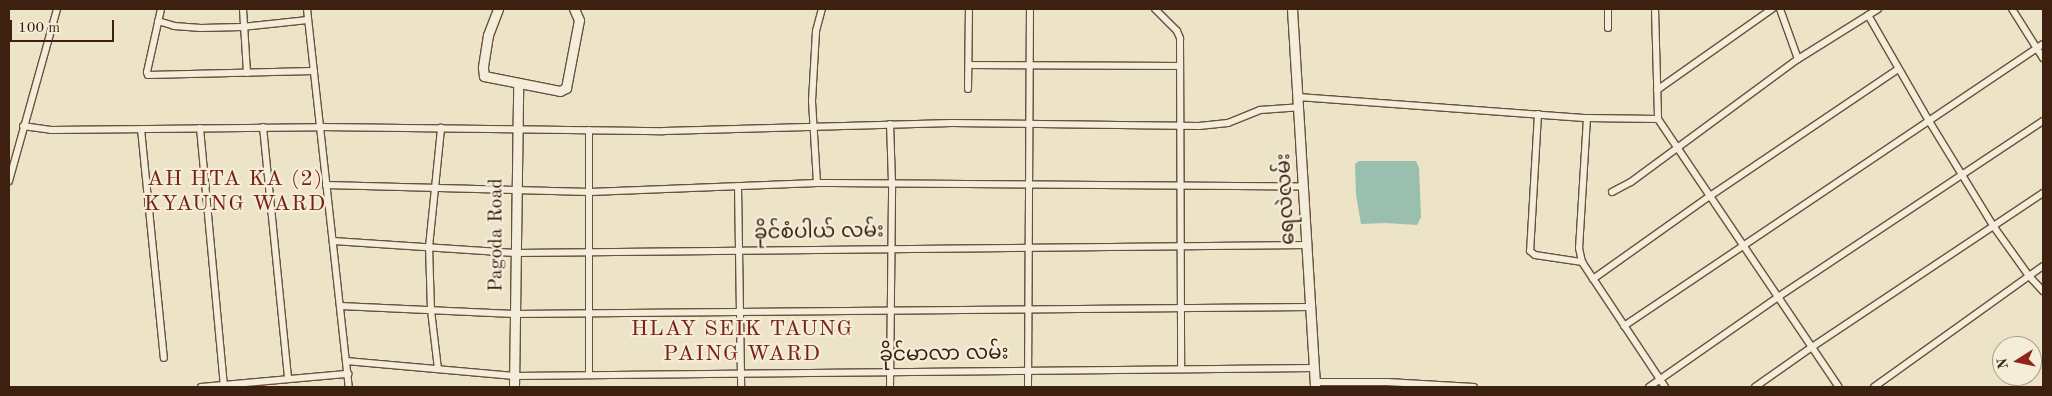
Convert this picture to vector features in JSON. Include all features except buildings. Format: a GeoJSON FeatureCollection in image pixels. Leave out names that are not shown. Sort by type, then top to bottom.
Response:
{"type":"FeatureCollection","features":[{"type":"Feature","properties":{"kind":"main road"},"geometry":{"type":"LineString","coordinates":[[498,9],[488,35],[483,74],[487,78],[560,91],[565,89],[580,20],[574,9]]}},
{"type":"Feature","properties":{"kind":"main road","name":"ရေလဲလမ်း"},"geometry":{"type":"LineString","coordinates":[[1292,9],[1314,385]]}},
{"type":"Feature","properties":{"kind":"main road","name":"Pagoda Road"},"geometry":{"type":"LineString","coordinates":[[514,387],[515,190],[518,84]]}},
{"type":"Feature","properties":{"kind":"street"},"geometry":{"type":"LineString","coordinates":[[9,182],[57,9]]}},
{"type":"Feature","properties":{"kind":"street"},"geometry":{"type":"LineString","coordinates":[[161,9],[148,75],[314,71]]}},
{"type":"Feature","properties":{"kind":"street"},"geometry":{"type":"LineString","coordinates":[[243,9],[247,73]]}},
{"type":"Feature","properties":{"kind":"street"},"geometry":{"type":"LineString","coordinates":[[307,9],[349,387]]}},
{"type":"Feature","properties":{"kind":"street"},"geometry":{"type":"LineString","coordinates":[[817,183],[812,101],[816,40],[822,9]]}},
{"type":"Feature","properties":{"kind":"street"},"geometry":{"type":"LineString","coordinates":[[968,90],[970,9]]}},
{"type":"Feature","properties":{"kind":"street"},"geometry":{"type":"LineString","coordinates":[[1028,387],[1030,9]]}},
{"type":"Feature","properties":{"kind":"street"},"geometry":{"type":"LineString","coordinates":[[1155,9],[1179,34],[1181,126],[1180,369]]}},
{"type":"Feature","properties":{"kind":"street"},"geometry":{"type":"LineString","coordinates":[[1608,9],[1608,28]]}},
{"type":"Feature","properties":{"kind":"street"},"geometry":{"type":"LineString","coordinates":[[1655,9],[1658,119],[1839,387]]}},
{"type":"Feature","properties":{"kind":"street"},"geometry":{"type":"LineString","coordinates":[[1657,90],[1772,9]]}},
{"type":"Feature","properties":{"kind":"street"},"geometry":{"type":"LineString","coordinates":[[1780,9],[1798,59]]}},
{"type":"Feature","properties":{"kind":"street"},"geometry":{"type":"LineString","coordinates":[[1612,192],[1631,182],[1798,59],[1878,9]]}},
{"type":"Feature","properties":{"kind":"street"},"geometry":{"type":"LineString","coordinates":[[2012,9],[2043,58]]}},
{"type":"Feature","properties":{"kind":"street"},"geometry":{"type":"LineString","coordinates":[[1868,15],[1898,69],[1994,227],[2028,276],[2043,292]]}},
{"type":"Feature","properties":{"kind":"street"},"geometry":{"type":"LineString","coordinates":[[158,21],[174,26],[201,28],[244,27],[308,20]]}},
{"type":"Feature","properties":{"kind":"street"},"geometry":{"type":"LineString","coordinates":[[1624,326],[2043,44]]}},
{"type":"Feature","properties":{"kind":"street"},"geometry":{"type":"LineString","coordinates":[[969,65],[1180,66]]}},
{"type":"Feature","properties":{"kind":"street"},"geometry":{"type":"LineString","coordinates":[[1593,279],[1710,196],[1898,69]]}},
{"type":"Feature","properties":{"kind":"street"},"geometry":{"type":"LineString","coordinates":[[1298,97],[1587,118],[1658,119]]}},
{"type":"Feature","properties":{"kind":"street"},"geometry":{"type":"LineString","coordinates":[[24,126],[51,130],[320,126],[664,131],[890,124],[1181,126],[1228,123],[1260,110],[1299,107]]}},
{"type":"Feature","properties":{"kind":"street"},"geometry":{"type":"LineString","coordinates":[[1538,114],[1530,251],[1535,255],[1582,262]]}},
{"type":"Feature","properties":{"kind":"street"},"geometry":{"type":"LineString","coordinates":[[1587,118],[1579,248],[1582,262],[1665,387]]}},
{"type":"Feature","properties":{"kind":"street"},"geometry":{"type":"LineString","coordinates":[[1649,387],[1778,297],[2043,121]]}},
{"type":"Feature","properties":{"kind":"street"},"geometry":{"type":"LineString","coordinates":[[890,124],[892,183],[890,387]]}},
{"type":"Feature","properties":{"kind":"street"},"geometry":{"type":"LineString","coordinates":[[263,127],[288,379]]}},
{"type":"Feature","properties":{"kind":"street"},"geometry":{"type":"LineString","coordinates":[[200,128],[224,385]]}},
{"type":"Feature","properties":{"kind":"street"},"geometry":{"type":"LineString","coordinates":[[438,369],[431,310],[429,247],[441,128]]}},
{"type":"Feature","properties":{"kind":"street"},"geometry":{"type":"LineString","coordinates":[[141,129],[164,358]]}},
{"type":"Feature","properties":{"kind":"street"},"geometry":{"type":"LineString","coordinates":[[588,130],[590,252],[587,314],[589,375]]}},
{"type":"Feature","properties":{"kind":"street"},"geometry":{"type":"LineString","coordinates":[[326,185],[590,192],[817,183],[1303,186]]}},
{"type":"Feature","properties":{"kind":"street"},"geometry":{"type":"LineString","coordinates":[[738,186],[741,387]]}},
{"type":"Feature","properties":{"kind":"street"},"geometry":{"type":"LineString","coordinates":[[1755,387],[2043,194]]}},
{"type":"Feature","properties":{"kind":"street","name":"ခိုင်စံပါယ် လမ်း"},"geometry":{"type":"LineString","coordinates":[[333,241],[515,252],[1307,245]]}},
{"type":"Feature","properties":{"kind":"street"},"geometry":{"type":"LineString","coordinates":[[1874,387],[2043,266]]}},
{"type":"Feature","properties":{"kind":"street"},"geometry":{"type":"LineString","coordinates":[[340,306],[514,314],[1310,307]]}},
{"type":"Feature","properties":{"kind":"street","name":"ခိုင်မာလာ လမ်း"},"geometry":{"type":"LineString","coordinates":[[346,361],[514,376],[1314,368]]}},
{"type":"Feature","properties":{"kind":"street"},"geometry":{"type":"LineString","coordinates":[[201,387],[348,374]]}},
{"type":"Feature","properties":{"kind":"street"},"geometry":{"type":"LineString","coordinates":[[1314,385],[1387,382],[1474,387]]}},
{"type":"Feature","properties":{"kind":"shaded area"},"geometry":{"type":"Polygon","coordinates":[[[1359,161],[1416,161],[1419,168],[1421,217],[1417,225],[1361,224],[1356,195],[1355,164],[1359,161]]]}},
{"type":"Feature","properties":{"kind":"district","name":"AH HTA KA (2) KYAUNG WARD"},"geometry":{"type":"Point","coordinates":[235,192]}},
{"type":"Feature","properties":{"kind":"district","name":"HLAY SEIK TAUNG PAING WARD"},"geometry":{"type":"Point","coordinates":[742,342]}}]}
